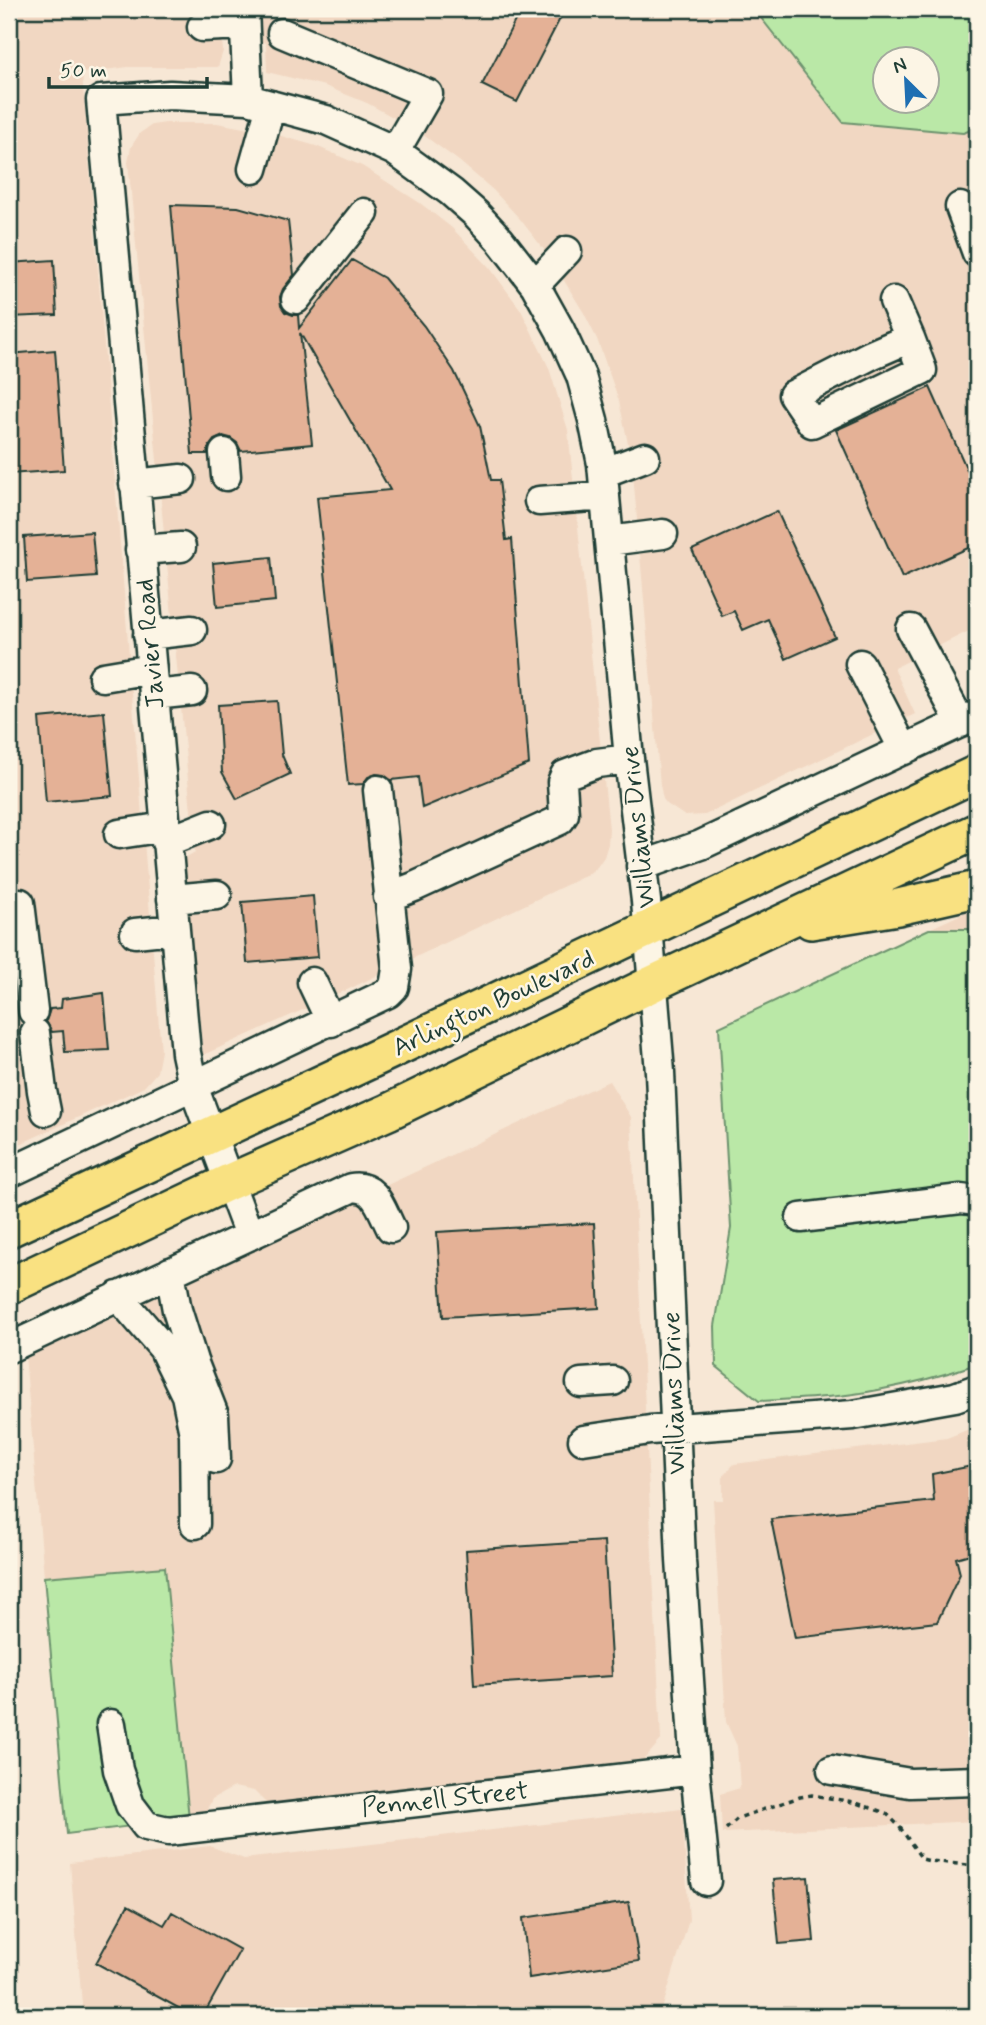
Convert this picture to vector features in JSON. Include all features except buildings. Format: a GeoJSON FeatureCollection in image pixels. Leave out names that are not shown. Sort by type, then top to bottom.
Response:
{"type":"FeatureCollection","features":[{"type":"Feature","properties":{"kind":"main road","name":"Arlington Boulevard"},"geometry":{"type":"LineString","coordinates":[[9,1228],[977,773]]}},
{"type":"Feature","properties":{"kind":"main road","name":"Arlington Boulevard"},"geometry":{"type":"LineString","coordinates":[[9,1286],[229,1182],[388,1112],[977,831]]}},
{"type":"Feature","properties":{"kind":"main road"},"geometry":{"type":"LineString","coordinates":[[776,926],[874,912],[977,889]]}},
{"type":"Feature","properties":{"kind":"street"},"geometry":{"type":"LineString","coordinates":[[202,27],[244,17],[260,102],[253,169]]}},
{"type":"Feature","properties":{"kind":"street"},"geometry":{"type":"LineString","coordinates":[[282,33],[428,94],[395,151]]}},
{"type":"Feature","properties":{"kind":"street","name":"Williams Drive"},"geometry":{"type":"LineString","coordinates":[[101,100],[170,95],[260,102],[326,121],[395,151],[451,192],[500,240],[535,285],[581,376],[593,419],[604,484],[660,1072],[681,1560],[695,1770],[706,1881]]}},
{"type":"Feature","properties":{"kind":"street","name":"Javier Road"},"geometry":{"type":"LineString","coordinates":[[101,100],[186,1053],[193,1086],[249,1235]]}},
{"type":"Feature","properties":{"kind":"street"},"geometry":{"type":"LineString","coordinates":[[960,206],[977,253]]}},
{"type":"Feature","properties":{"kind":"street"},"geometry":{"type":"LineString","coordinates":[[296,299],[365,213]]}},
{"type":"Feature","properties":{"kind":"street"},"geometry":{"type":"LineString","coordinates":[[535,285],[567,251]]}},
{"type":"Feature","properties":{"kind":"street"},"geometry":{"type":"LineString","coordinates":[[894,302],[910,338]]}},
{"type":"Feature","properties":{"kind":"street"},"geometry":{"type":"LineString","coordinates":[[539,500],[604,484],[645,457]]}},
{"type":"Feature","properties":{"kind":"street"},"geometry":{"type":"LineString","coordinates":[[134,484],[181,479]]}},
{"type":"Feature","properties":{"kind":"street"},"geometry":{"type":"LineString","coordinates":[[609,541],[663,534]]}},
{"type":"Feature","properties":{"kind":"street"},"geometry":{"type":"LineString","coordinates":[[141,550],[181,547]]}},
{"type":"Feature","properties":{"kind":"street"},"geometry":{"type":"LineString","coordinates":[[641,866],[701,845],[969,719],[911,629]]}},
{"type":"Feature","properties":{"kind":"street"},"geometry":{"type":"LineString","coordinates":[[148,635],[192,630]]}},
{"type":"Feature","properties":{"kind":"street"},"geometry":{"type":"LineString","coordinates":[[860,664],[904,750]]}},
{"type":"Feature","properties":{"kind":"street"},"geometry":{"type":"LineString","coordinates":[[103,677],[152,682],[192,691]]}},
{"type":"Feature","properties":{"kind":"street"},"geometry":{"type":"LineString","coordinates":[[388,897],[560,820],[564,814],[562,782],[565,775],[597,763],[629,759]]}},
{"type":"Feature","properties":{"kind":"street"},"geometry":{"type":"LineString","coordinates":[[9,1173],[331,1022],[388,993],[394,987],[397,969],[378,790]]}},
{"type":"Feature","properties":{"kind":"street"},"geometry":{"type":"LineString","coordinates":[[119,834],[166,835],[211,824]]}},
{"type":"Feature","properties":{"kind":"street"},"geometry":{"type":"LineString","coordinates":[[172,900],[217,895]]}},
{"type":"Feature","properties":{"kind":"street"},"geometry":{"type":"LineString","coordinates":[[20,903],[46,1111]]}},
{"type":"Feature","properties":{"kind":"street"},"geometry":{"type":"LineString","coordinates":[[135,933],[174,929]]}},
{"type":"Feature","properties":{"kind":"street"},"geometry":{"type":"LineString","coordinates":[[312,982],[331,1022]]}},
{"type":"Feature","properties":{"kind":"street"},"geometry":{"type":"LineString","coordinates":[[9,1348],[340,1192],[361,1186],[368,1189],[374,1195],[391,1228]]}},
{"type":"Feature","properties":{"kind":"street"},"geometry":{"type":"LineString","coordinates":[[801,1218],[961,1199],[977,1201]]}},
{"type":"Feature","properties":{"kind":"street"},"geometry":{"type":"LineString","coordinates":[[170,1272],[181,1322],[214,1415],[195,1524]]}},
{"type":"Feature","properties":{"kind":"street"},"geometry":{"type":"LineString","coordinates":[[118,1296],[163,1348],[186,1395],[194,1434],[205,1459]]}},
{"type":"Feature","properties":{"kind":"street"},"geometry":{"type":"LineString","coordinates":[[581,1383],[613,1381]]}},
{"type":"Feature","properties":{"kind":"street"},"geometry":{"type":"LineString","coordinates":[[583,1440],[650,1430],[853,1415],[955,1397],[977,1389]]}},
{"type":"Feature","properties":{"kind":"street","name":"Pennell Street"},"geometry":{"type":"LineString","coordinates":[[111,1724],[118,1770],[130,1805],[146,1826],[168,1831],[695,1770]]}},
{"type":"Feature","properties":{"kind":"street"},"geometry":{"type":"LineString","coordinates":[[832,1770],[911,1783],[977,1781]]}},
{"type":"Feature","properties":{"kind":"path"},"geometry":{"type":"LineString","coordinates":[[701,1836],[721,1833],[738,1818],[812,1795],[853,1802],[886,1813],[899,1826],[922,1859],[977,1866]]}},
{"type":"Feature","properties":{"kind":"shaded area"},"geometry":{"type":"Polygon","coordinates":[[[9,9],[228,9],[229,29],[221,30],[223,51],[218,67],[128,67],[82,73],[161,1051],[157,1072],[144,1087],[9,1149],[9,9]]]}},
{"type":"Feature","properties":{"kind":"shaded area"},"geometry":{"type":"Polygon","coordinates":[[[260,9],[977,9],[977,627],[894,668],[915,714],[705,815],[685,816],[667,804],[660,785],[632,462],[619,401],[597,339],[584,313],[549,256],[520,219],[493,190],[459,161],[415,129],[367,103],[325,86],[267,72],[266,43],[261,42],[260,9]]]}},
{"type":"Feature","properties":{"kind":"shaded area"},"geometry":{"type":"Polygon","coordinates":[[[217,123],[271,133],[316,146],[362,166],[420,203],[452,228],[490,268],[521,310],[549,368],[568,430],[609,829],[604,857],[587,875],[349,989],[203,1055],[183,859],[195,852],[128,162],[131,147],[140,133],[152,125],[217,123]]]}},
{"type":"Feature","properties":{"kind":"shaded area"},"geometry":{"type":"Polygon","coordinates":[[[977,907],[977,929],[929,929],[977,907]]]}},
{"type":"Feature","properties":{"kind":"shaded area"},"geometry":{"type":"Polygon","coordinates":[[[609,1081],[631,1117],[661,1740],[639,1765],[272,1809],[254,1791],[234,1787],[212,1799],[203,1818],[189,1819],[165,1567],[44,1577],[25,1355],[609,1081]]]}},
{"type":"Feature","properties":{"kind":"shaded area"},"geometry":{"type":"Polygon","coordinates":[[[977,1426],[977,1821],[722,1833],[720,1794],[740,1788],[737,1746],[726,1722],[713,1500],[723,1500],[723,1476],[734,1464],[947,1438],[977,1426]]]}},
{"type":"Feature","properties":{"kind":"shaded area"},"geometry":{"type":"Polygon","coordinates":[[[682,1808],[689,1920],[660,2016],[83,2016],[70,1863],[210,1846],[244,1859],[682,1808]]]}},
{"type":"Feature","properties":{"kind":"green space"},"geometry":{"type":"Polygon","coordinates":[[[754,9],[977,9],[977,128],[963,133],[843,122],[754,9]]]}},
{"type":"Feature","properties":{"kind":"green space"},"geometry":{"type":"Polygon","coordinates":[[[929,929],[977,929],[977,1364],[916,1382],[863,1393],[759,1401],[716,1366],[715,1326],[731,1228],[719,1027],[929,929]]]}},
{"type":"Feature","properties":{"kind":"green space"},"geometry":{"type":"Polygon","coordinates":[[[165,1567],[189,1819],[67,1834],[44,1577],[165,1567]]]}}]}
